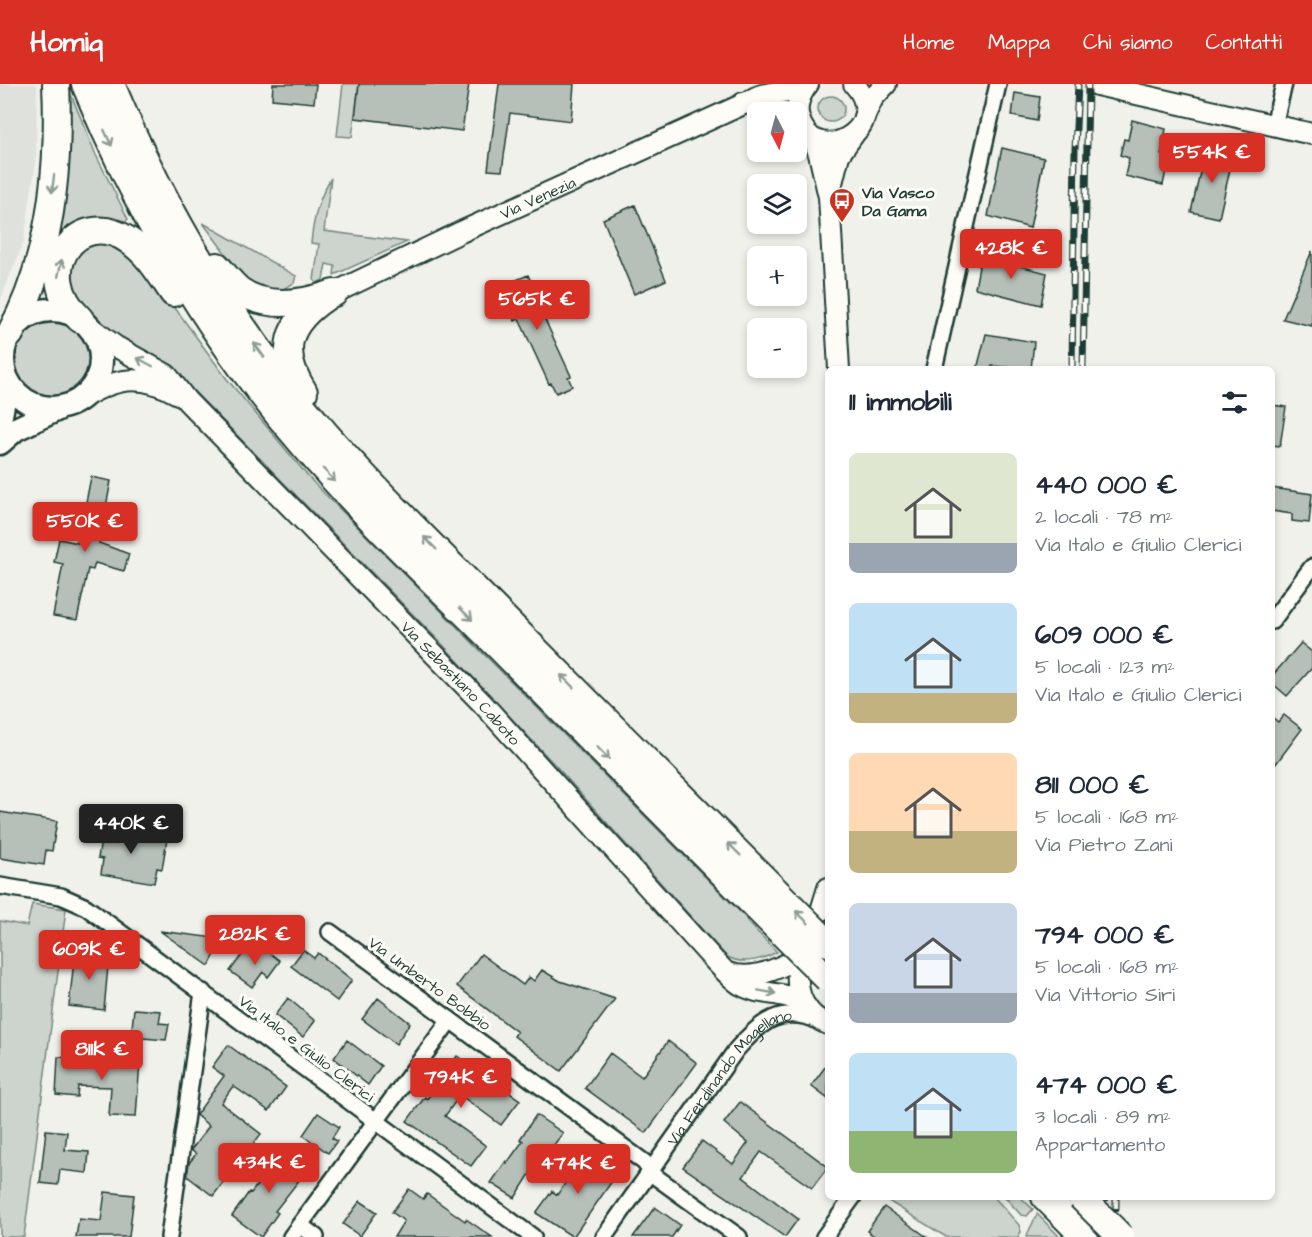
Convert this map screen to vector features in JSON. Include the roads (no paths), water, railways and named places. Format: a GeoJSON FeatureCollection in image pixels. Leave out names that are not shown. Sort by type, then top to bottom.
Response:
{"type":"FeatureCollection","features":[{"type":"Feature","properties":{"kind":"highway"},"geometry":{"type":"LineString","coordinates":[[10,334],[31,288],[46,230],[57,148],[56,84]]}},
{"type":"Feature","properties":{"kind":"highway"},"geometry":{"type":"LineString","coordinates":[[85,84],[138,201],[179,274],[234,358],[304,446]]}},
{"type":"Feature","properties":{"kind":"highway"},"geometry":{"type":"LineString","coordinates":[[115,93],[203,245],[238,289],[260,300],[278,303],[307,300],[334,293]]}},
{"type":"Feature","properties":{"kind":"highway"},"geometry":{"type":"LineString","coordinates":[[115,93],[147,164],[177,221],[236,316],[279,377],[314,420],[402,514],[825,940]]}},
{"type":"Feature","properties":{"kind":"highway"},"geometry":{"type":"LineString","coordinates":[[83,322],[67,306],[58,282],[59,266],[66,250],[78,237],[97,231],[106,231],[127,239],[146,255],[243,388],[304,446],[407,554],[825,976]]}},
{"type":"Feature","properties":{"kind":"highway"},"geometry":{"type":"LineString","coordinates":[[334,293],[310,309],[292,331],[289,346],[292,369],[309,399],[369,469],[402,514]]}},
{"type":"Feature","properties":{"kind":"highway"},"geometry":{"type":"LineString","coordinates":[[1048,1200],[1085,1237]]}},
{"type":"Feature","properties":{"kind":"highway"},"geometry":{"type":"LineString","coordinates":[[1084,1200],[1121,1237]]}},
{"type":"Feature","properties":{"kind":"main road"},"geometry":{"type":"LineString","coordinates":[[0,421],[4,399],[4,349],[10,334],[27,317],[42,311],[65,312],[83,322],[99,344],[100,368],[90,390],[74,403],[26,423],[0,443]]}},
{"type":"Feature","properties":{"kind":"main road"},"geometry":{"type":"LineString","coordinates":[[3,365],[12,387],[30,403],[54,408],[74,403]]}},
{"type":"Feature","properties":{"kind":"street","name":"Via Venezia"},"geometry":{"type":"LineString","coordinates":[[334,293],[759,94],[784,92],[808,84]]}},
{"type":"Feature","properties":{"kind":"street","name":"Via Venezia"},"geometry":{"type":"LineString","coordinates":[[798,102],[808,84]]}},
{"type":"Feature","properties":{"kind":"street"},"geometry":{"type":"LineString","coordinates":[[807,131],[819,141],[835,143],[843,141],[860,124],[864,102],[859,89],[854,84]]}},
{"type":"Feature","properties":{"kind":"street"},"geometry":{"type":"LineString","coordinates":[[829,196],[839,155],[860,124],[873,98],[886,84]]}},
{"type":"Feature","properties":{"kind":"street"},"geometry":{"type":"LineString","coordinates":[[935,366],[998,84]]}},
{"type":"Feature","properties":{"kind":"street"},"geometry":{"type":"LineString","coordinates":[[1274,125],[1284,84]]}},
{"type":"Feature","properties":{"kind":"street"},"geometry":{"type":"LineString","coordinates":[[1097,85],[1312,134]]}},
{"type":"Feature","properties":{"kind":"street"},"geometry":{"type":"LineString","coordinates":[[743,103],[747,103]]}},
{"type":"Feature","properties":{"kind":"street"},"geometry":{"type":"LineString","coordinates":[[807,133],[815,143],[819,154],[829,196],[839,366]]}},
{"type":"Feature","properties":{"kind":"street","name":"Via Sebastiano Caboto"},"geometry":{"type":"LineString","coordinates":[[83,322],[116,346],[166,375],[187,401],[458,678],[712,958],[742,986],[798,999],[807,1008]]}},
{"type":"Feature","properties":{"kind":"street","name":"Via Sebastiano Caboto"},"geometry":{"type":"LineString","coordinates":[[74,403],[107,385],[122,380],[136,379],[155,383],[187,401]]}},
{"type":"Feature","properties":{"kind":"street"},"geometry":{"type":"LineString","coordinates":[[1275,617],[1312,567]]}},
{"type":"Feature","properties":{"kind":"street","name":"Via Italo e Giulio Clerici"},"geometry":{"type":"LineString","coordinates":[[0,886],[61,896],[86,907],[533,1237]]}},
{"type":"Feature","properties":{"kind":"street"},"geometry":{"type":"LineString","coordinates":[[821,910],[825,897]]}},
{"type":"Feature","properties":{"kind":"street","name":"Via Umberto Bobbio"},"geometry":{"type":"LineString","coordinates":[[330,932],[644,1162],[656,1177],[739,1237]]}},
{"type":"Feature","properties":{"kind":"street","name":"Via Ferdinando Magellano"},"geometry":{"type":"LineString","coordinates":[[728,973],[761,974],[793,968],[798,991],[807,1008],[825,1022]]}},
{"type":"Feature","properties":{"kind":"street"},"geometry":{"type":"LineString","coordinates":[[169,1237],[203,992]]}},
{"type":"Feature","properties":{"kind":"street","name":"Via Ferdinando Magellano"},"geometry":{"type":"LineString","coordinates":[[604,1237],[736,1050],[748,1037],[763,1023],[781,1016],[801,1016],[825,1023]]}},
{"type":"Feature","properties":{"kind":"street"},"geometry":{"type":"LineString","coordinates":[[316,1237],[296,1231],[450,1020]]}},
{"type":"Feature","properties":{"kind":"street"},"geometry":{"type":"LineString","coordinates":[[824,1237],[851,1200]]}},
{"type":"Feature","properties":{"kind":"railway"},"geometry":{"type":"LineString","coordinates":[[1072,366],[1078,84]]}},
{"type":"Feature","properties":{"kind":"railway"},"geometry":{"type":"LineString","coordinates":[[1083,366],[1088,84]]}},
{"type":"Feature","properties":{"kind":"railway"},"geometry":{"type":"LineString","coordinates":[[1116,1200],[1116,1208]]}},
{"type":"Feature","properties":{"kind":"place","name":"Via Vasco Da Gama"},"geometry":{"type":"Point","coordinates":[842,224]}}]}
